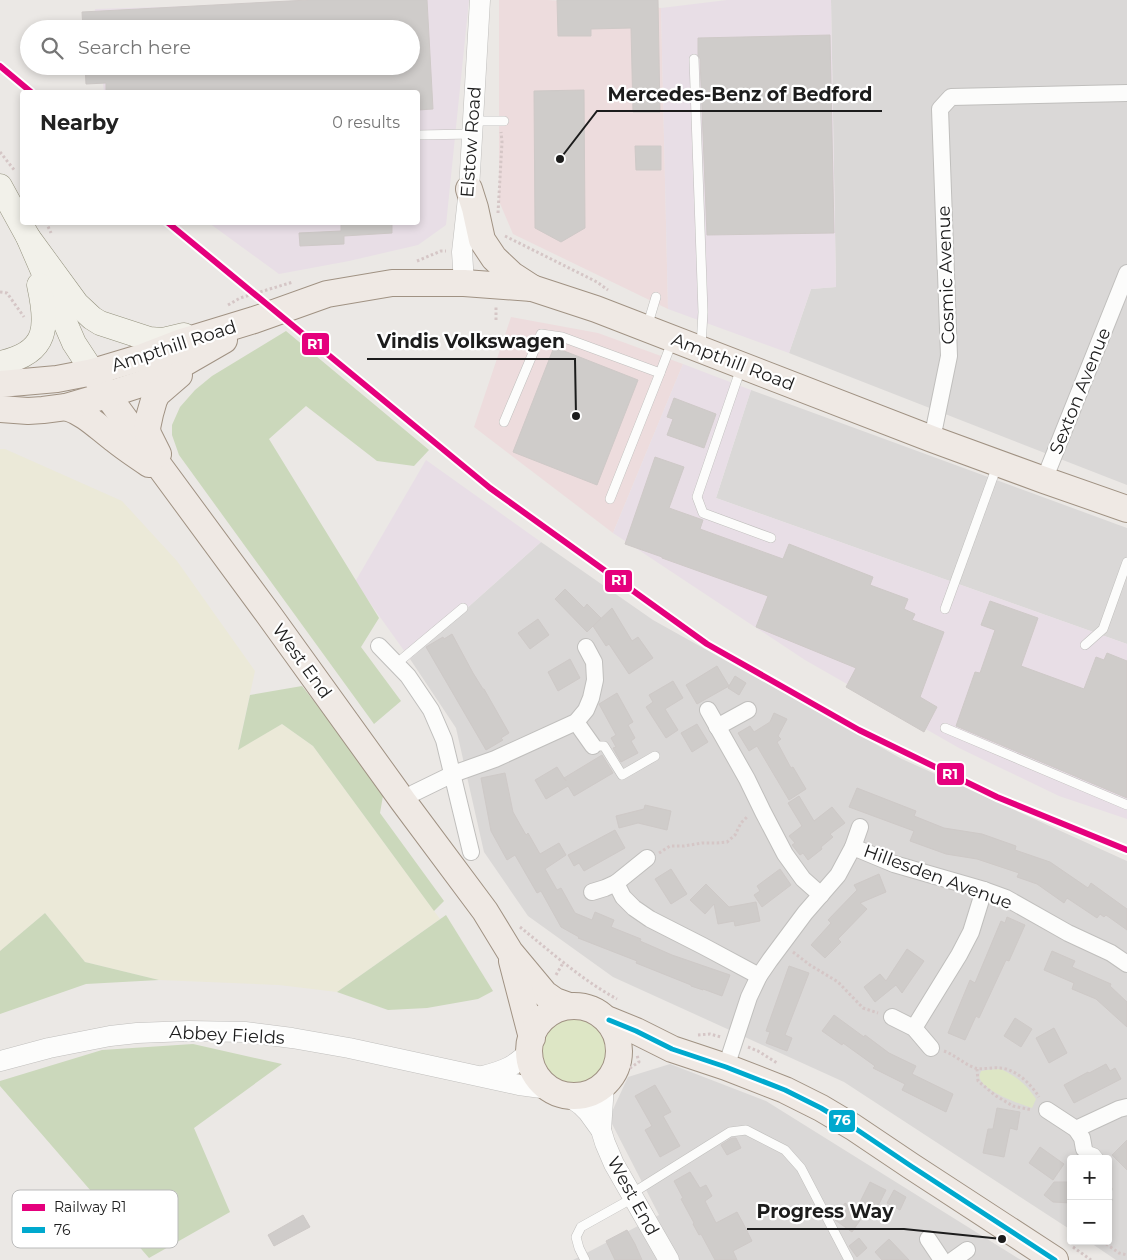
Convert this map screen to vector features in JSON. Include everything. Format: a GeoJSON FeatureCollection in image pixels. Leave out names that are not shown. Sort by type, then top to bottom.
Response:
{"type":"FeatureCollection","features":[{"type":"Feature","properties":{"kind":"main road","name":"Ampthill Road"},"geometry":{"type":"LineString","coordinates":[[9,181],[20,213]]}},
{"type":"Feature","properties":{"kind":"main road"},"geometry":{"type":"LineString","coordinates":[[469,189],[482,240],[494,258],[512,275],[532,288]]}},
{"type":"Feature","properties":{"kind":"main road","name":"Ampthill Road"},"geometry":{"type":"LineString","coordinates":[[24,225],[74,343],[92,372],[143,357],[182,342],[254,320],[327,294],[392,283],[464,283],[532,288],[596,310],[932,439],[1127,509]]}},
{"type":"Feature","properties":{"kind":"main road","name":"Ampthill Road"},"geometry":{"type":"LineString","coordinates":[[28,237],[77,304],[92,318],[108,326],[149,340],[163,340],[254,320]]}},
{"type":"Feature","properties":{"kind":"main road"},"geometry":{"type":"LineString","coordinates":[[0,363],[24,355],[42,335],[44,307],[28,237]]}},
{"type":"Feature","properties":{"kind":"main road"},"geometry":{"type":"LineString","coordinates":[[0,409],[28,411],[66,407],[144,383],[208,350],[254,320]]}},
{"type":"Feature","properties":{"kind":"main road"},"geometry":{"type":"LineString","coordinates":[[168,478],[148,434],[148,421],[154,400],[163,389],[208,350]]}},
{"type":"Feature","properties":{"kind":"main road"},"geometry":{"type":"LineString","coordinates":[[0,384],[57,379],[92,372]]}},
{"type":"Feature","properties":{"kind":"main road","name":"West End"},"geometry":{"type":"LineString","coordinates":[[92,372],[403,801],[486,911],[510,952],[545,994],[555,1001],[569,1006]]}},
{"type":"Feature","properties":{"kind":"main road"},"geometry":{"type":"LineString","coordinates":[[66,407],[83,414],[115,440],[168,478]]}},
{"type":"Feature","properties":{"kind":"main road","name":"West End"},"geometry":{"type":"LineString","coordinates":[[510,952],[531,1044]]}},
{"type":"Feature","properties":{"kind":"main road"},"geometry":{"type":"LineString","coordinates":[[681,1041],[619,1071],[596,1090],[578,1096],[558,1092],[541,1082],[531,1063],[531,1044],[539,1022],[545,1016],[559,1008],[569,1006],[615,1011],[636,1031],[681,1041],[726,1067],[785,1090],[821,1108],[1055,1260]]}},
{"type":"Feature","properties":{"kind":"main road"},"geometry":{"type":"LineString","coordinates":[[615,1011],[619,1045],[619,1071]]}},
{"type":"Feature","properties":{"kind":"street","name":"Elstow Road"},"geometry":{"type":"LineString","coordinates":[[464,283],[462,252],[469,189],[480,0]]}},
{"type":"Feature","properties":{"kind":"street","name":"Cosmic Avenue"},"geometry":{"type":"LineString","coordinates":[[932,439],[949,356],[940,110],[952,96],[1127,93]]}},
{"type":"Feature","properties":{"kind":"street","name":"Sexton Avenue"},"geometry":{"type":"LineString","coordinates":[[1044,480],[1127,273]]}},
{"type":"Feature","properties":{"kind":"street"},"geometry":{"type":"LineString","coordinates":[[379,646],[408,676],[431,710],[444,740],[471,852]]}},
{"type":"Feature","properties":{"kind":"street"},"geometry":{"type":"LineString","coordinates":[[403,801],[452,774],[495,759],[576,722],[589,704],[595,680],[594,662],[586,647]]}},
{"type":"Feature","properties":{"kind":"street"},"geometry":{"type":"LineString","coordinates":[[708,710],[747,779],[785,854],[803,879],[821,895]]}},
{"type":"Feature","properties":{"kind":"street"},"geometry":{"type":"LineString","coordinates":[[718,726],[748,710]]}},
{"type":"Feature","properties":{"kind":"street"},"geometry":{"type":"LineString","coordinates":[[576,722],[593,746]]}},
{"type":"Feature","properties":{"kind":"street","name":"Hillesden Avenue"},"geometry":{"type":"LineString","coordinates":[[726,1067],[759,976],[805,913],[838,875],[854,847],[860,827]]}},
{"type":"Feature","properties":{"kind":"street","name":"Hillesden Avenue"},"geometry":{"type":"LineString","coordinates":[[854,847],[894,864],[1006,898],[1068,934],[1111,954],[1127,964]]}},
{"type":"Feature","properties":{"kind":"street"},"geometry":{"type":"LineString","coordinates":[[592,892],[616,883],[648,858]]}},
{"type":"Feature","properties":{"kind":"street"},"geometry":{"type":"LineString","coordinates":[[616,883],[624,897],[634,908],[650,919],[759,976]]}},
{"type":"Feature","properties":{"kind":"street"},"geometry":{"type":"LineString","coordinates":[[914,1028],[971,932],[984,890]]}},
{"type":"Feature","properties":{"kind":"street"},"geometry":{"type":"LineString","coordinates":[[892,1018],[914,1028],[930,1048]]}},
{"type":"Feature","properties":{"kind":"street","name":"Abbey Fields"},"geometry":{"type":"LineString","coordinates":[[0,1061],[49,1048],[110,1036],[137,1033],[246,1032],[349,1048],[558,1092]]}},
{"type":"Feature","properties":{"kind":"street","name":"Abbey Fields"},"geometry":{"type":"LineString","coordinates":[[483,1076],[502,1071],[515,1064],[531,1044]]}},
{"type":"Feature","properties":{"kind":"street","name":"West End"},"geometry":{"type":"LineString","coordinates":[[619,1071],[603,1108],[601,1130],[604,1143],[669,1260]]}},
{"type":"Feature","properties":{"kind":"street","name":"West End"},"geometry":{"type":"LineString","coordinates":[[558,1092],[581,1105],[601,1130]]}},
{"type":"Feature","properties":{"kind":"street"},"geometry":{"type":"LineString","coordinates":[[1076,1129],[1127,1107]]}},
{"type":"Feature","properties":{"kind":"street"},"geometry":{"type":"LineString","coordinates":[[1047,1110],[1076,1129],[1082,1138],[1084,1149]]}},
{"type":"Feature","properties":{"kind":"street"},"geometry":{"type":"LineString","coordinates":[[928,1239],[942,1260]]}},
{"type":"Feature","properties":{"kind":"street"},"geometry":{"type":"LineString","coordinates":[[953,1260],[967,1250]]}},
{"type":"Feature","properties":{"kind":"lane"},"geometry":{"type":"LineString","coordinates":[[694,59],[703,312],[701,350]]}},
{"type":"Feature","properties":{"kind":"lane"},"geometry":{"type":"LineString","coordinates":[[420,135],[502,121]]}},
{"type":"Feature","properties":{"kind":"lane"},"geometry":{"type":"LineString","coordinates":[[646,329],[656,297]]}},
{"type":"Feature","properties":{"kind":"lane"},"geometry":{"type":"LineString","coordinates":[[504,422],[541,334],[562,336],[660,374]]}},
{"type":"Feature","properties":{"kind":"lane"},"geometry":{"type":"LineString","coordinates":[[610,499],[673,340]]}},
{"type":"Feature","properties":{"kind":"lane"},"geometry":{"type":"LineString","coordinates":[[742,366],[697,497],[704,513],[771,538]]}},
{"type":"Feature","properties":{"kind":"lane"},"geometry":{"type":"LineString","coordinates":[[945,609],[998,463]]}},
{"type":"Feature","properties":{"kind":"lane"},"geometry":{"type":"LineString","coordinates":[[1085,644],[1103,629],[1127,562]]}},
{"type":"Feature","properties":{"kind":"lane"},"geometry":{"type":"LineString","coordinates":[[396,664],[463,608]]}},
{"type":"Feature","properties":{"kind":"lane"},"geometry":{"type":"LineString","coordinates":[[945,728],[1127,805]]}},
{"type":"Feature","properties":{"kind":"lane"},"geometry":{"type":"LineString","coordinates":[[593,746],[604,746],[622,775],[655,756]]}},
{"type":"Feature","properties":{"kind":"lane"},"geometry":{"type":"LineString","coordinates":[[585,1260],[576,1237],[581,1227],[730,1132],[746,1130],[785,1150],[801,1168],[849,1260]]}},
{"type":"Feature","properties":{"kind":"lane"},"geometry":{"type":"LineString","coordinates":[[1084,1149],[1097,1155]]}},
{"type":"Feature","properties":{"kind":"path"},"geometry":{"type":"LineString","coordinates":[[498,215],[502,121]]}},
{"type":"Feature","properties":{"kind":"path"},"geometry":{"type":"LineString","coordinates":[[0,152],[9,181]]}},
{"type":"Feature","properties":{"kind":"path"},"geometry":{"type":"LineString","coordinates":[[502,234],[597,282],[610,291]]}},
{"type":"Feature","properties":{"kind":"path"},"geometry":{"type":"LineString","coordinates":[[227,305],[240,298],[295,282]]}},
{"type":"Feature","properties":{"kind":"path"},"geometry":{"type":"LineString","coordinates":[[0,292],[7,292],[27,322]]}},
{"type":"Feature","properties":{"kind":"path"},"geometry":{"type":"LineString","coordinates":[[648,858],[670,846],[727,842],[735,835],[747,816],[763,812]]}},
{"type":"Feature","properties":{"kind":"path"},"geometry":{"type":"LineString","coordinates":[[520,926],[563,963],[607,994],[615,1011]]}},
{"type":"Feature","properties":{"kind":"path"},"geometry":{"type":"LineString","coordinates":[[783,944],[810,965],[838,982],[863,1008],[892,1018]]}},
{"type":"Feature","properties":{"kind":"path"},"geometry":{"type":"LineString","coordinates":[[545,994],[563,963]]}},
{"type":"Feature","properties":{"kind":"path"},"geometry":{"type":"LineString","coordinates":[[681,1041],[699,1035],[710,1034],[735,1041]]}},
{"type":"Feature","properties":{"kind":"path"},"geometry":{"type":"LineString","coordinates":[[930,1048],[946,1051],[977,1069],[1001,1068],[1010,1070],[1019,1075],[1036,1093],[1047,1110]]}},
{"type":"Feature","properties":{"kind":"path"},"geometry":{"type":"LineString","coordinates":[[639,1062],[627,1070],[619,1071],[639,1062]]}},
{"type":"Feature","properties":{"kind":"path"},"geometry":{"type":"LineString","coordinates":[[977,1069],[978,1081],[996,1096],[1013,1106],[1032,1110],[1047,1110]]}},
{"type":"Feature","properties":{"kind":"path"},"geometry":{"type":"LineString","coordinates":[[1108,1245],[1127,1255]]}},
{"type":"Feature","properties":{"kind":"shaded area"},"geometry":{"type":"Polygon","coordinates":[[[404,0],[469,0],[446,225],[418,245],[349,261],[279,274],[212,225],[420,225],[420,90],[104,90],[102,75],[420,75],[420,20],[96,20],[95,9],[404,0]]]}},
{"type":"Feature","properties":{"kind":"shaded area"},"geometry":{"type":"Polygon","coordinates":[[[499,0],[548,0],[661,8],[668,309],[513,234],[499,201],[499,0]]]}},
{"type":"Feature","properties":{"kind":"shaded area"},"geometry":{"type":"Polygon","coordinates":[[[727,0],[831,0],[836,287],[811,289],[789,353],[668,309],[661,8],[727,0]]]}},
{"type":"Feature","properties":{"kind":"shaded area"},"geometry":{"type":"Polygon","coordinates":[[[831,0],[1127,0],[1127,485],[789,353],[811,289],[836,287],[831,0]]]}},
{"type":"Feature","properties":{"kind":"shaded area"},"geometry":{"type":"Polygon","coordinates":[[[511,317],[598,333],[683,364],[613,533],[474,427],[511,317]]]}},
{"type":"Feature","properties":{"kind":"shaded area"},"geometry":{"type":"Polygon","coordinates":[[[683,364],[751,390],[716,498],[1127,644],[1127,819],[1059,796],[959,748],[805,660],[613,533],[683,364]]]}},
{"type":"Feature","properties":{"kind":"shaded area"},"geometry":{"type":"Polygon","coordinates":[[[751,390],[1127,528],[1127,644],[716,498],[751,390]]]}},
{"type":"Feature","properties":{"kind":"shaded area"},"geometry":{"type":"Polygon","coordinates":[[[0,449],[5,449],[122,501],[177,561],[255,671],[238,749],[282,724],[313,746],[440,919],[337,992],[279,985],[159,980],[85,962],[45,913],[0,951],[0,449]]]}},
{"type":"Feature","properties":{"kind":"shaded area"},"geometry":{"type":"Polygon","coordinates":[[[426,460],[541,542],[410,659],[355,582],[426,460]]]}},
{"type":"Feature","properties":{"kind":"shaded area"},"geometry":{"type":"Polygon","coordinates":[[[541,542],[653,620],[902,759],[1127,861],[1127,1260],[1116,1260],[1094,1245],[1112,1245],[1112,1155],[1067,1155],[1067,1227],[844,1082],[613,977],[528,916],[484,852],[456,728],[410,659],[541,542]]]}},
{"type":"Feature","properties":{"kind":"shaded area"},"geometry":{"type":"Polygon","coordinates":[[[670,1064],[766,1101],[1021,1260],[573,1260],[659,1215],[609,1118],[628,1077],[670,1064]]]}},
{"type":"Feature","properties":{"kind":"green space"},"geometry":{"type":"Polygon","coordinates":[[[286,331],[429,450],[414,466],[377,461],[306,406],[269,439],[379,618],[361,647],[401,701],[374,724],[179,455],[172,435],[172,425],[180,407],[195,390],[212,376],[286,331]]]}},
{"type":"Feature","properties":{"kind":"green space"},"geometry":{"type":"Polygon","coordinates":[[[302,686],[384,790],[380,813],[444,901],[434,911],[313,746],[282,724],[238,750],[250,695],[302,686]]]}},
{"type":"Feature","properties":{"kind":"green space"},"geometry":{"type":"Polygon","coordinates":[[[45,913],[85,962],[159,980],[86,984],[0,1014],[0,951],[45,913]]]}},
{"type":"Feature","properties":{"kind":"green space"},"geometry":{"type":"Polygon","coordinates":[[[446,915],[493,991],[478,999],[427,1008],[388,1010],[337,992],[446,915]]]}},
{"type":"Feature","properties":{"kind":"green space"},"geometry":{"type":"Polygon","coordinates":[[[575,1017],[588,1019],[598,1027],[606,1037],[608,1050],[606,1063],[598,1073],[588,1081],[575,1083],[562,1081],[552,1073],[544,1063],[542,1050],[544,1037],[552,1027],[562,1019],[575,1017]]]}},
{"type":"Feature","properties":{"kind":"green space"},"geometry":{"type":"Polygon","coordinates":[[[193,1044],[282,1064],[194,1128],[230,1212],[178,1242],[178,1190],[90,1190],[0,1086],[0,1081],[102,1050],[193,1044]]]}},
{"type":"Feature","properties":{"kind":"green space"},"geometry":{"type":"Polygon","coordinates":[[[1001,1069],[1021,1081],[1029,1089],[1036,1099],[1032,1108],[996,1093],[983,1084],[980,1079],[981,1071],[1001,1069]]]}},
{"type":"Feature","properties":{"kind":"green space"},"geometry":{"type":"Polygon","coordinates":[[[140,1248],[167,1248],[149,1258],[140,1248]]]}},
{"type":"Feature","properties":{"kind":"building"},"geometry":{"type":"Polygon","coordinates":[[[308,0],[427,0],[433,109],[420,110],[420,90],[106,90],[106,83],[86,84],[86,75],[420,75],[420,20],[82,20],[82,12],[308,0]]]}},
{"type":"Feature","properties":{"kind":"building"},"geometry":{"type":"Polygon","coordinates":[[[557,0],[658,0],[660,112],[633,112],[631,28],[591,29],[591,36],[558,36],[557,0]]]}},
{"type":"Feature","properties":{"kind":"building"},"geometry":{"type":"Polygon","coordinates":[[[830,35],[834,233],[707,235],[698,38],[830,35]]]}},
{"type":"Feature","properties":{"kind":"building"},"geometry":{"type":"Polygon","coordinates":[[[584,90],[585,228],[561,242],[535,228],[534,91],[584,90]]]}},
{"type":"Feature","properties":{"kind":"building"},"geometry":{"type":"Polygon","coordinates":[[[635,146],[661,146],[661,170],[636,170],[635,146]]]}},
{"type":"Feature","properties":{"kind":"building"},"geometry":{"type":"Polygon","coordinates":[[[341,225],[392,225],[392,233],[344,236],[344,244],[300,246],[299,233],[341,231],[341,225]]]}},
{"type":"Feature","properties":{"kind":"building"},"geometry":{"type":"Polygon","coordinates":[[[554,347],[638,380],[597,485],[513,452],[554,347]]]}},
{"type":"Feature","properties":{"kind":"building"},"geometry":{"type":"Polygon","coordinates":[[[674,398],[716,414],[704,448],[667,435],[673,419],[667,417],[674,398]]]}},
{"type":"Feature","properties":{"kind":"building"},"geometry":{"type":"Polygon","coordinates":[[[655,457],[684,467],[669,508],[703,520],[700,529],[783,559],[789,544],[873,577],[870,585],[908,599],[904,609],[915,614],[912,620],[944,632],[920,697],[937,707],[924,732],[846,687],[856,668],[756,627],[768,596],[625,544],[655,457]]]}},
{"type":"Feature","properties":{"kind":"building"},"geometry":{"type":"Polygon","coordinates":[[[565,589],[584,608],[587,604],[601,618],[587,632],[555,599],[565,589]]]}},
{"type":"Feature","properties":{"kind":"building"},"geometry":{"type":"Polygon","coordinates":[[[990,601],[1038,618],[1021,666],[1084,689],[1096,657],[1104,660],[1107,653],[1127,661],[1127,798],[956,726],[975,672],[980,673],[995,630],[981,625],[990,601]]]}},
{"type":"Feature","properties":{"kind":"building"},"geometry":{"type":"Polygon","coordinates":[[[612,608],[632,641],[638,637],[653,658],[629,674],[609,644],[606,646],[593,626],[612,608]]]}},
{"type":"Feature","properties":{"kind":"building"},"geometry":{"type":"Polygon","coordinates":[[[538,619],[549,635],[530,649],[518,633],[538,619]]]}},
{"type":"Feature","properties":{"kind":"building"},"geometry":{"type":"Polygon","coordinates":[[[452,634],[509,733],[501,738],[503,740],[486,750],[426,647],[452,634]]]}},
{"type":"Feature","properties":{"kind":"building"},"geometry":{"type":"Polygon","coordinates":[[[570,659],[580,678],[558,691],[548,672],[570,659]]]}},
{"type":"Feature","properties":{"kind":"building"},"geometry":{"type":"Polygon","coordinates":[[[717,666],[729,686],[697,704],[686,685],[717,666]]]}},
{"type":"Feature","properties":{"kind":"building"},"geometry":{"type":"Polygon","coordinates":[[[735,676],[746,683],[739,695],[728,688],[735,676]]]}},
{"type":"Feature","properties":{"kind":"building"},"geometry":{"type":"Polygon","coordinates":[[[673,681],[683,698],[665,709],[678,730],[666,738],[646,707],[653,702],[649,695],[673,681]]]}},
{"type":"Feature","properties":{"kind":"building"},"geometry":{"type":"Polygon","coordinates":[[[617,693],[633,722],[628,725],[635,738],[631,741],[638,753],[621,762],[613,748],[616,747],[611,738],[616,735],[599,704],[617,693]]]}},
{"type":"Feature","properties":{"kind":"building"},"geometry":{"type":"Polygon","coordinates":[[[774,713],[787,719],[778,736],[781,739],[777,742],[791,768],[793,767],[806,789],[789,800],[757,746],[749,751],[738,733],[750,726],[754,732],[770,722],[774,713]]]}},
{"type":"Feature","properties":{"kind":"building"},"geometry":{"type":"Polygon","coordinates":[[[697,724],[708,742],[692,752],[681,733],[697,724]]]}},
{"type":"Feature","properties":{"kind":"building"},"geometry":{"type":"Polygon","coordinates":[[[602,755],[613,773],[574,796],[568,786],[546,799],[535,780],[557,767],[564,778],[602,755]]]}},
{"type":"Feature","properties":{"kind":"building"},"geometry":{"type":"Polygon","coordinates":[[[505,773],[513,812],[526,835],[528,833],[540,854],[559,843],[566,855],[545,869],[557,890],[561,888],[575,913],[592,920],[595,912],[614,920],[611,927],[641,939],[640,941],[672,955],[730,975],[722,996],[691,986],[636,963],[637,961],[578,938],[561,927],[541,891],[537,893],[515,855],[507,860],[491,831],[481,778],[505,773]]]}},
{"type":"Feature","properties":{"kind":"building"},"geometry":{"type":"Polygon","coordinates":[[[857,788],[916,811],[914,816],[944,828],[982,834],[1016,846],[1015,850],[1050,862],[1088,888],[1091,883],[1127,909],[1127,930],[1106,915],[1104,917],[1100,914],[1097,918],[1067,898],[1064,903],[1037,884],[1017,877],[1019,873],[977,859],[946,854],[910,841],[914,831],[849,807],[857,788]]]}},
{"type":"Feature","properties":{"kind":"building"},"geometry":{"type":"Polygon","coordinates":[[[799,796],[814,821],[832,807],[845,823],[830,834],[833,837],[808,860],[803,853],[800,855],[792,845],[795,843],[789,836],[802,826],[788,803],[799,796]]]}},
{"type":"Feature","properties":{"kind":"building"},"geometry":{"type":"Polygon","coordinates":[[[645,805],[671,811],[667,830],[638,823],[619,828],[616,816],[644,809],[645,805]]]}},
{"type":"Feature","properties":{"kind":"building"},"geometry":{"type":"Polygon","coordinates":[[[615,830],[625,848],[584,871],[579,863],[574,866],[568,855],[615,830]]]}},
{"type":"Feature","properties":{"kind":"building"},"geometry":{"type":"Polygon","coordinates":[[[671,869],[687,894],[671,904],[655,879],[671,869]]]}},
{"type":"Feature","properties":{"kind":"building"},"geometry":{"type":"Polygon","coordinates":[[[780,869],[791,885],[762,907],[754,895],[760,891],[757,886],[780,869]]]}},
{"type":"Feature","properties":{"kind":"building"},"geometry":{"type":"Polygon","coordinates":[[[879,874],[886,892],[860,903],[867,909],[838,939],[841,942],[825,958],[811,945],[831,923],[828,920],[857,890],[854,885],[879,874]]]}},
{"type":"Feature","properties":{"kind":"building"},"geometry":{"type":"Polygon","coordinates":[[[706,884],[729,907],[756,902],[760,921],[735,926],[734,921],[718,924],[714,904],[705,914],[690,900],[706,884]]]}},
{"type":"Feature","properties":{"kind":"building"},"geometry":{"type":"Polygon","coordinates":[[[1007,917],[1025,925],[1009,961],[1006,960],[979,1018],[976,1016],[965,1040],[948,1033],[970,980],[975,983],[1001,921],[1005,923],[1007,917]]]}},
{"type":"Feature","properties":{"kind":"building"},"geometry":{"type":"Polygon","coordinates":[[[907,949],[924,961],[902,993],[896,985],[875,1002],[864,987],[880,974],[886,981],[907,949]]]}},
{"type":"Feature","properties":{"kind":"building"},"geometry":{"type":"Polygon","coordinates":[[[1052,951],[1075,961],[1072,967],[1111,984],[1110,986],[1127,1002],[1127,1027],[1096,999],[1072,989],[1074,983],[1044,970],[1052,951]]]}},
{"type":"Feature","properties":{"kind":"building"},"geometry":{"type":"Polygon","coordinates":[[[789,966],[809,973],[785,1035],[792,1038],[787,1051],[766,1043],[770,1032],[766,1031],[789,966]]]}},
{"type":"Feature","properties":{"kind":"building"},"geometry":{"type":"Polygon","coordinates":[[[834,1015],[889,1053],[916,1066],[912,1074],[953,1094],[946,1112],[902,1090],[905,1084],[873,1068],[875,1066],[843,1043],[842,1045],[822,1031],[834,1015]]]}},
{"type":"Feature","properties":{"kind":"building"},"geometry":{"type":"Polygon","coordinates":[[[1015,1018],[1032,1029],[1021,1047],[1004,1036],[1015,1018]]]}},
{"type":"Feature","properties":{"kind":"building"},"geometry":{"type":"Polygon","coordinates":[[[1054,1028],[1067,1053],[1049,1063],[1036,1038],[1054,1028]]]}},
{"type":"Feature","properties":{"kind":"building"},"geometry":{"type":"Polygon","coordinates":[[[1106,1064],[1110,1071],[1115,1068],[1121,1079],[1074,1103],[1064,1085],[1106,1064]]]}},
{"type":"Feature","properties":{"kind":"building"},"geometry":{"type":"Polygon","coordinates":[[[655,1085],[671,1112],[663,1116],[680,1146],[660,1157],[645,1130],[652,1126],[635,1096],[655,1085]]]}},
{"type":"Feature","properties":{"kind":"building"},"geometry":{"type":"Polygon","coordinates":[[[997,1108],[1020,1112],[1017,1130],[1010,1128],[1004,1157],[983,1153],[988,1129],[993,1129],[997,1108]]]}},
{"type":"Feature","properties":{"kind":"building"},"geometry":{"type":"Polygon","coordinates":[[[732,1138],[736,1138],[741,1148],[727,1155],[721,1145],[732,1138]]]}},
{"type":"Feature","properties":{"kind":"building"},"geometry":{"type":"Polygon","coordinates":[[[1127,1140],[1127,1170],[1112,1155],[1127,1140]]]}},
{"type":"Feature","properties":{"kind":"building"},"geometry":{"type":"Polygon","coordinates":[[[1040,1147],[1064,1164],[1053,1180],[1029,1163],[1040,1147]]]}},
{"type":"Feature","properties":{"kind":"building"},"geometry":{"type":"Polygon","coordinates":[[[690,1172],[700,1188],[706,1185],[712,1196],[705,1201],[716,1223],[737,1212],[743,1223],[752,1241],[733,1251],[737,1260],[715,1260],[701,1234],[699,1235],[693,1224],[674,1181],[690,1172]]]}},
{"type":"Feature","properties":{"kind":"building"},"geometry":{"type":"Polygon","coordinates":[[[870,1182],[886,1190],[874,1214],[858,1206],[870,1182]]]}},
{"type":"Feature","properties":{"kind":"building"},"geometry":{"type":"Polygon","coordinates":[[[1054,1182],[1067,1182],[1067,1203],[1053,1202],[1044,1195],[1054,1182]]]}},
{"type":"Feature","properties":{"kind":"building"},"geometry":{"type":"Polygon","coordinates":[[[894,1190],[906,1197],[900,1210],[887,1203],[894,1190]]]}},
{"type":"Feature","properties":{"kind":"building"},"geometry":{"type":"Polygon","coordinates":[[[845,1203],[863,1216],[852,1232],[834,1218],[845,1203]]]}},
{"type":"Feature","properties":{"kind":"building"},"geometry":{"type":"Polygon","coordinates":[[[303,1215],[310,1227],[274,1246],[268,1235],[303,1215]]]}},
{"type":"Feature","properties":{"kind":"building"},"geometry":{"type":"Polygon","coordinates":[[[627,1230],[642,1260],[615,1260],[606,1241],[627,1230]]]}},
{"type":"Feature","properties":{"kind":"building"},"geometry":{"type":"Polygon","coordinates":[[[859,1238],[867,1248],[857,1257],[849,1246],[859,1238]]]}},
{"type":"Feature","properties":{"kind":"building"},"geometry":{"type":"Polygon","coordinates":[[[889,1239],[909,1260],[882,1260],[875,1252],[889,1239]]]}},
{"type":"Feature","properties":{"kind":"rail line","name":"R1"},"geometry":{"type":"LineString","coordinates":[[0,66],[29,90]]}},
{"type":"Feature","properties":{"kind":"rail line","name":"R1"},"geometry":{"type":"LineString","coordinates":[[171,225],[490,488],[707,644],[859,730],[997,797],[1127,850]]}},
{"type":"Feature","properties":{"kind":"transit line","name":"76"},"geometry":{"type":"LineString","coordinates":[[609,1020],[672,1049],[785,1090],[821,1108],[1055,1260]]}},
{"type":"Feature","properties":{"kind":"place","name":"Mercedes-Benz of Bedford"},"geometry":{"type":"Point","coordinates":[560,159]}},
{"type":"Feature","properties":{"kind":"place","name":"Vindis Volkswagen"},"geometry":{"type":"Point","coordinates":[576,416]}},
{"type":"Feature","properties":{"kind":"place","name":"Progress Way"},"geometry":{"type":"Point","coordinates":[1002,1239]}}]}
